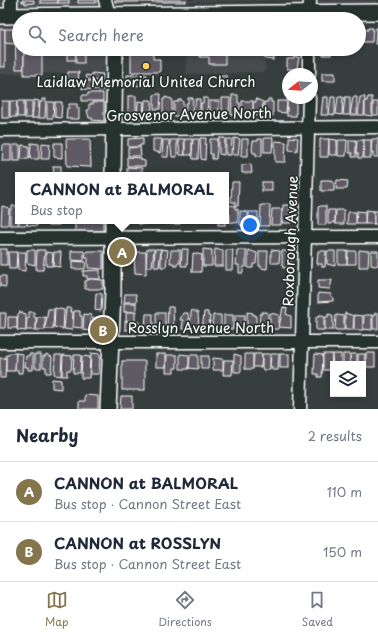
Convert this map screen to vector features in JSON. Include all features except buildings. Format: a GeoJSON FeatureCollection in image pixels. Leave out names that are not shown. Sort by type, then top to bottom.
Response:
{"type":"FeatureCollection","features":[{"type":"Feature","properties":{"kind":"main road"},"geometry":{"type":"LineString","coordinates":[[252,12],[309,10],[378,12]]}},
{"type":"Feature","properties":{"kind":"main road"},"geometry":{"type":"LineString","coordinates":[[113,172],[115,56]]}},
{"type":"Feature","properties":{"kind":"main road"},"geometry":{"type":"LineString","coordinates":[[108,409],[111,342],[113,224]]}},
{"type":"Feature","properties":{"kind":"street"},"geometry":{"type":"LineString","coordinates":[[6,16],[11,0]]}},
{"type":"Feature","properties":{"kind":"street"},"geometry":{"type":"LineString","coordinates":[[106,0],[109,12]]}},
{"type":"Feature","properties":{"kind":"street"},"geometry":{"type":"LineString","coordinates":[[309,68],[310,56]]}},
{"type":"Feature","properties":{"kind":"street","name":"Roxborough Avenue"},"geometry":{"type":"LineString","coordinates":[[300,409],[309,104]]}},
{"type":"Feature","properties":{"kind":"street","name":"Grosvenor Avenue North"},"geometry":{"type":"LineString","coordinates":[[0,130],[308,128],[378,126]]}},
{"type":"Feature","properties":{"kind":"street"},"geometry":{"type":"LineString","coordinates":[[0,238],[112,239],[378,237]]}},
{"type":"Feature","properties":{"kind":"street","name":"Rosslyn Avenue North"},"geometry":{"type":"LineString","coordinates":[[0,342],[378,342]]}},
{"type":"Feature","properties":{"kind":"shaded area"},"geometry":{"type":"Polygon","coordinates":[[[0,0],[99,0],[99,6],[0,6],[0,0]]]}},
{"type":"Feature","properties":{"kind":"shaded area"},"geometry":{"type":"Polygon","coordinates":[[[116,0],[304,0],[116,3],[116,0]]]}},
{"type":"Feature","properties":{"kind":"shaded area"},"geometry":{"type":"Polygon","coordinates":[[[320,0],[378,0],[378,3],[320,4],[320,0]]]}},
{"type":"Feature","properties":{"kind":"shaded area"},"geometry":{"type":"Polygon","coordinates":[[[0,25],[12,25],[12,56],[107,56],[106,72],[0,74],[0,25]]]}},
{"type":"Feature","properties":{"kind":"shaded area"},"geometry":{"type":"Polygon","coordinates":[[[186,56],[264,56],[265,72],[186,74],[186,56]]]}},
{"type":"Feature","properties":{"kind":"place","name":"Laidlaw Memorial United Church"},"geometry":{"type":"Point","coordinates":[146,66]}},
{"type":"Feature","properties":{"kind":"place","name":"CANNON at BALMORAL"},"geometry":{"type":"Point","coordinates":[122,252]}},
{"type":"Feature","properties":{"kind":"place","name":"CANNON at ROSSLYN"},"geometry":{"type":"Point","coordinates":[103,330]}}]}
